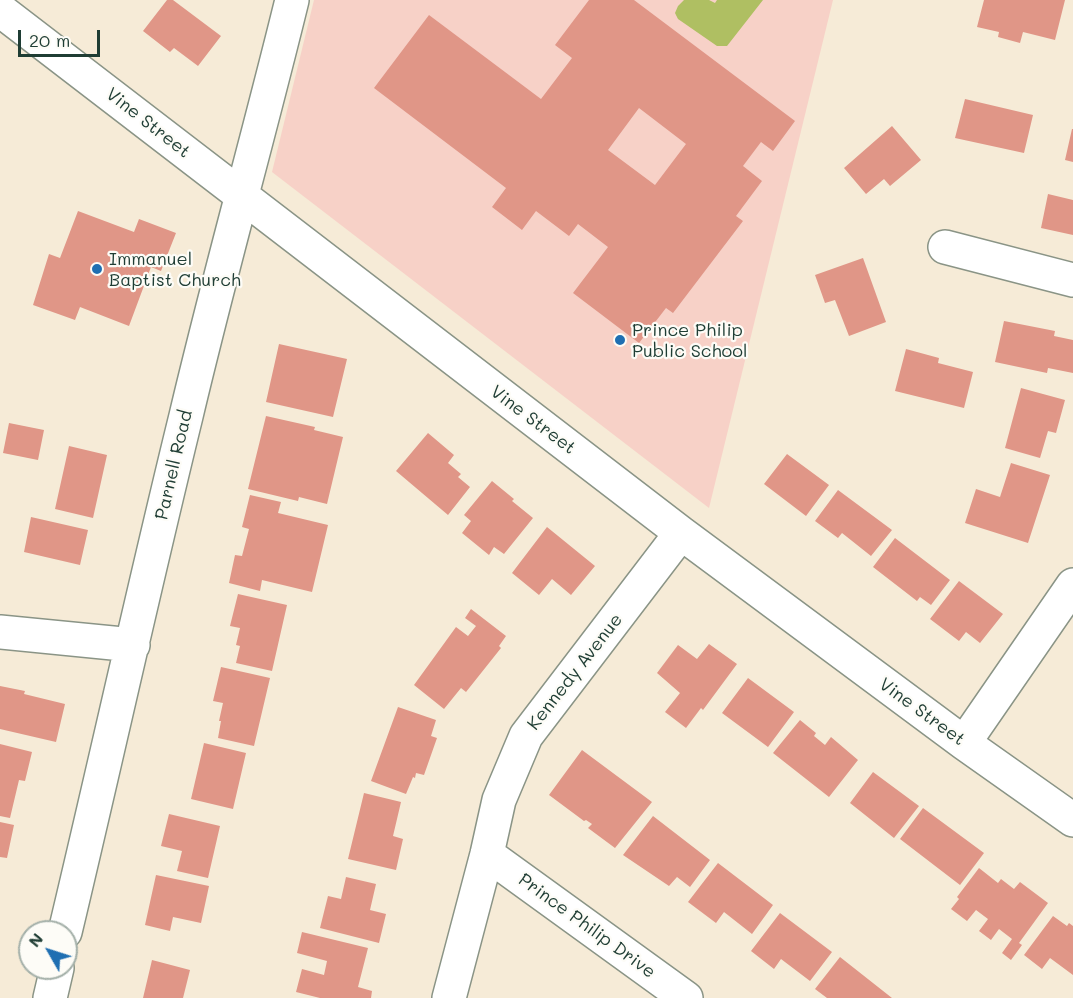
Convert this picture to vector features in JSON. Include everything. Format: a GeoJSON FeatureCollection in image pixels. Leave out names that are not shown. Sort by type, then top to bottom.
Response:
{"type":"FeatureCollection","features":[{"type":"Feature","properties":{"kind":"street","name":"Parnell Road"},"geometry":{"type":"LineString","coordinates":[[68,920],[185,417],[228,242],[292,0]]}},
{"type":"Feature","properties":{"kind":"street","name":"Vine Street"},"geometry":{"type":"LineString","coordinates":[[0,10],[273,222],[681,533],[964,743],[1073,820]]}},
{"type":"Feature","properties":{"kind":"street"},"geometry":{"type":"LineString","coordinates":[[945,247],[1073,280]]}},
{"type":"Feature","properties":{"kind":"street","name":"Kennedy Avenue"},"geometry":{"type":"LineString","coordinates":[[449,998],[488,854],[500,800],[526,736],[681,533]]}},
{"type":"Feature","properties":{"kind":"street"},"geometry":{"type":"LineString","coordinates":[[964,743],[1073,585]]}},
{"type":"Feature","properties":{"kind":"street"},"geometry":{"type":"LineString","coordinates":[[0,632],[133,645]]}},
{"type":"Feature","properties":{"kind":"street","name":"Prince Philip Drive"},"geometry":{"type":"LineString","coordinates":[[488,854],[686,998]]}},
{"type":"Feature","properties":{"kind":"street"},"geometry":{"type":"LineString","coordinates":[[50,998],[54,980]]}},
{"type":"Feature","properties":{"kind":"shaded area","name":"Prince Philip Public School"},"geometry":{"type":"Polygon","coordinates":[[[314,0],[833,0],[709,508],[272,172],[314,0]]]}},
{"type":"Feature","properties":{"kind":"green space"},"geometry":{"type":"Polygon","coordinates":[[[684,0],[709,0],[715,3],[717,0],[763,0],[727,46],[717,46],[678,19],[675,13],[684,0]]]}},
{"type":"Feature","properties":{"kind":"building"},"geometry":{"type":"Polygon","coordinates":[[[167,0],[173,0],[221,36],[198,66],[174,48],[170,52],[143,31],[167,0]]]}},
{"type":"Feature","properties":{"kind":"building"},"geometry":{"type":"Polygon","coordinates":[[[589,0],[634,0],[795,121],[773,151],[761,142],[743,166],[762,181],[736,216],[743,221],[673,313],[666,308],[639,343],[573,293],[608,247],[578,224],[569,236],[536,211],[522,230],[492,207],[506,188],[374,88],[429,15],[541,99],[572,58],[555,45],[589,0]],[[639,108],[608,150],[655,185],[686,144],[639,108]]]}},
{"type":"Feature","properties":{"kind":"building"},"geometry":{"type":"Polygon","coordinates":[[[984,0],[1065,0],[1055,40],[1023,32],[1020,43],[998,37],[999,32],[977,27],[984,0]]]}},
{"type":"Feature","properties":{"kind":"building"},"geometry":{"type":"Polygon","coordinates":[[[965,99],[1033,115],[1024,153],[955,138],[965,99]]]}},
{"type":"Feature","properties":{"kind":"building"},"geometry":{"type":"Polygon","coordinates":[[[892,126],[921,160],[890,186],[884,179],[866,194],[844,168],[892,126]]]}},
{"type":"Feature","properties":{"kind":"building"},"geometry":{"type":"Polygon","coordinates":[[[1073,129],[1073,162],[1065,160],[1073,129]]]}},
{"type":"Feature","properties":{"kind":"building"},"geometry":{"type":"Polygon","coordinates":[[[1048,194],[1073,200],[1073,235],[1041,228],[1048,194]]]}},
{"type":"Feature","properties":{"kind":"building","name":"Immanuel Baptist Church"},"geometry":{"type":"Polygon","coordinates":[[[78,211],[134,232],[139,219],[176,233],[161,271],[151,267],[129,326],[80,307],[75,320],[33,305],[49,254],[60,258],[78,211]]]}},
{"type":"Feature","properties":{"kind":"building"},"geometry":{"type":"Polygon","coordinates":[[[863,258],[886,322],[849,336],[835,300],[825,303],[815,275],[863,258]]]}},
{"type":"Feature","properties":{"kind":"building"},"geometry":{"type":"Polygon","coordinates":[[[1004,321],[1055,331],[1054,336],[1073,340],[1073,373],[1048,368],[1047,373],[995,362],[1004,321]]]}},
{"type":"Feature","properties":{"kind":"building"},"geometry":{"type":"Polygon","coordinates":[[[279,344],[347,359],[333,417],[266,402],[279,344]]]}},
{"type":"Feature","properties":{"kind":"building"},"geometry":{"type":"Polygon","coordinates":[[[906,349],[939,358],[938,363],[973,372],[964,408],[895,391],[906,349]]]}},
{"type":"Feature","properties":{"kind":"building"},"geometry":{"type":"Polygon","coordinates":[[[1021,388],[1065,400],[1056,433],[1048,431],[1040,458],[1005,448],[1021,388]]]}},
{"type":"Feature","properties":{"kind":"building"},"geometry":{"type":"Polygon","coordinates":[[[266,416],[315,427],[314,430],[343,437],[327,504],[299,497],[298,501],[248,489],[266,416]]]}},
{"type":"Feature","properties":{"kind":"building"},"geometry":{"type":"Polygon","coordinates":[[[9,423],[44,430],[38,460],[3,453],[9,423]]]}},
{"type":"Feature","properties":{"kind":"building"},"geometry":{"type":"Polygon","coordinates":[[[428,433],[454,455],[448,463],[461,474],[458,477],[470,487],[448,515],[396,471],[428,433]]]}},
{"type":"Feature","properties":{"kind":"building"},"geometry":{"type":"Polygon","coordinates":[[[69,446],[107,455],[93,518],[55,509],[69,446]]]}},
{"type":"Feature","properties":{"kind":"building"},"geometry":{"type":"Polygon","coordinates":[[[787,454],[829,485],[806,516],[764,484],[787,454]]]}},
{"type":"Feature","properties":{"kind":"building"},"geometry":{"type":"Polygon","coordinates":[[[1011,463],[1050,475],[1028,543],[965,523],[976,489],[1000,497],[1011,463]]]}},
{"type":"Feature","properties":{"kind":"building"},"geometry":{"type":"Polygon","coordinates":[[[492,481],[533,518],[504,554],[494,547],[489,555],[462,533],[471,521],[464,515],[492,481]]]}},
{"type":"Feature","properties":{"kind":"building"},"geometry":{"type":"Polygon","coordinates":[[[838,490],[892,530],[871,556],[842,533],[838,538],[815,521],[838,490]]]}},
{"type":"Feature","properties":{"kind":"building"},"geometry":{"type":"Polygon","coordinates":[[[250,495],[281,502],[278,513],[328,525],[312,592],[262,580],[260,591],[229,583],[235,555],[242,556],[249,529],[242,527],[250,495]]]}},
{"type":"Feature","properties":{"kind":"building"},"geometry":{"type":"Polygon","coordinates":[[[31,517],[88,530],[80,565],[24,552],[31,517]]]}},
{"type":"Feature","properties":{"kind":"building"},"geometry":{"type":"Polygon","coordinates":[[[547,527],[595,566],[571,595],[552,579],[539,595],[512,573],[547,527]]]}},
{"type":"Feature","properties":{"kind":"building"},"geometry":{"type":"Polygon","coordinates":[[[895,538],[950,580],[931,605],[920,597],[917,601],[873,567],[895,538]]]}},
{"type":"Feature","properties":{"kind":"building"},"geometry":{"type":"Polygon","coordinates":[[[959,581],[1003,614],[980,643],[966,632],[959,641],[930,619],[959,581]]]}},
{"type":"Feature","properties":{"kind":"building"},"geometry":{"type":"Polygon","coordinates":[[[238,594],[287,605],[272,671],[236,663],[240,646],[236,645],[240,628],[230,626],[238,594]]]}},
{"type":"Feature","properties":{"kind":"building"},"geometry":{"type":"Polygon","coordinates":[[[471,609],[506,636],[499,646],[501,648],[466,692],[461,688],[444,709],[414,685],[456,627],[468,636],[476,626],[465,618],[471,609]]]}},
{"type":"Feature","properties":{"kind":"building"},"geometry":{"type":"Polygon","coordinates":[[[709,644],[737,664],[703,710],[701,708],[686,728],[665,712],[680,693],[657,673],[678,645],[697,659],[709,644]]]}},
{"type":"Feature","properties":{"kind":"building"},"geometry":{"type":"Polygon","coordinates":[[[221,667],[270,678],[254,746],[218,738],[223,703],[213,701],[221,667]]]}},
{"type":"Feature","properties":{"kind":"building"},"geometry":{"type":"Polygon","coordinates":[[[748,678],[794,712],[768,747],[722,713],[748,678]]]}},
{"type":"Feature","properties":{"kind":"building"},"geometry":{"type":"Polygon","coordinates":[[[0,686],[25,691],[24,694],[65,704],[56,742],[0,729],[0,686]]]}},
{"type":"Feature","properties":{"kind":"building"},"geometry":{"type":"Polygon","coordinates":[[[398,707],[436,720],[431,736],[437,738],[424,775],[416,773],[406,794],[371,781],[398,707]]]}},
{"type":"Feature","properties":{"kind":"building"},"geometry":{"type":"Polygon","coordinates":[[[800,720],[816,733],[814,736],[825,745],[831,737],[858,760],[829,797],[773,753],[800,720]]]}},
{"type":"Feature","properties":{"kind":"building"},"geometry":{"type":"Polygon","coordinates":[[[204,743],[246,753],[233,809],[191,799],[204,743]]]}},
{"type":"Feature","properties":{"kind":"building"},"geometry":{"type":"Polygon","coordinates":[[[0,744],[32,752],[25,781],[19,780],[10,818],[0,816],[0,744]]]}},
{"type":"Feature","properties":{"kind":"building"},"geometry":{"type":"Polygon","coordinates":[[[582,750],[652,802],[615,848],[588,828],[592,824],[584,821],[549,795],[582,750]]]}},
{"type":"Feature","properties":{"kind":"building"},"geometry":{"type":"Polygon","coordinates":[[[873,772],[919,806],[894,838],[850,803],[873,772]]]}},
{"type":"Feature","properties":{"kind":"building"},"geometry":{"type":"Polygon","coordinates":[[[364,793],[401,802],[393,836],[403,839],[396,870],[348,859],[364,793]]]}},
{"type":"Feature","properties":{"kind":"building"},"geometry":{"type":"Polygon","coordinates":[[[923,808],[984,853],[960,885],[900,839],[923,808]]]}},
{"type":"Feature","properties":{"kind":"building"},"geometry":{"type":"Polygon","coordinates":[[[169,814],[220,826],[208,878],[177,871],[182,851],[161,846],[169,814]]]}},
{"type":"Feature","properties":{"kind":"building"},"geometry":{"type":"Polygon","coordinates":[[[653,816],[710,860],[690,887],[677,877],[669,886],[623,855],[653,816]]]}},
{"type":"Feature","properties":{"kind":"building"},"geometry":{"type":"Polygon","coordinates":[[[0,822],[14,825],[7,858],[0,857],[0,822]]]}},
{"type":"Feature","properties":{"kind":"building"},"geometry":{"type":"Polygon","coordinates":[[[718,863],[773,905],[752,934],[724,912],[716,923],[688,902],[718,863]]]}},
{"type":"Feature","properties":{"kind":"building"},"geometry":{"type":"Polygon","coordinates":[[[979,868],[998,883],[1001,879],[1014,889],[1020,882],[1048,903],[1019,943],[1022,945],[1011,960],[1002,953],[1012,939],[999,929],[991,940],[979,931],[988,919],[976,910],[967,921],[951,909],[959,899],[957,897],[979,868]]]}},
{"type":"Feature","properties":{"kind":"building"},"geometry":{"type":"Polygon","coordinates":[[[156,875],[209,886],[201,923],[173,917],[170,931],[145,925],[156,875]]]}},
{"type":"Feature","properties":{"kind":"building"},"geometry":{"type":"Polygon","coordinates":[[[346,877],[376,884],[370,910],[386,914],[379,943],[320,928],[328,896],[341,899],[346,877]]]}},
{"type":"Feature","properties":{"kind":"building"},"geometry":{"type":"Polygon","coordinates":[[[780,913],[832,952],[810,981],[781,959],[774,969],[751,951],[780,913]]]}},
{"type":"Feature","properties":{"kind":"building"},"geometry":{"type":"Polygon","coordinates":[[[1053,916],[1067,926],[1069,923],[1073,926],[1073,975],[1050,958],[1042,969],[1024,955],[1053,916]]]}},
{"type":"Feature","properties":{"kind":"building"},"geometry":{"type":"Polygon","coordinates":[[[302,932],[368,948],[358,987],[372,991],[371,998],[320,998],[296,992],[302,969],[324,975],[327,961],[297,953],[302,932]]]}},
{"type":"Feature","properties":{"kind":"building"},"geometry":{"type":"Polygon","coordinates":[[[840,957],[892,998],[827,998],[815,989],[840,957]]]}},
{"type":"Feature","properties":{"kind":"building"},"geometry":{"type":"Polygon","coordinates":[[[152,960],[190,970],[183,998],[143,998],[152,960]]]}},
{"type":"Feature","properties":{"kind":"place","name":"Immanuel Baptist Church"},"geometry":{"type":"Point","coordinates":[97,269]}},
{"type":"Feature","properties":{"kind":"place","name":"Prince Philip Public School"},"geometry":{"type":"Point","coordinates":[620,340]}}]}
